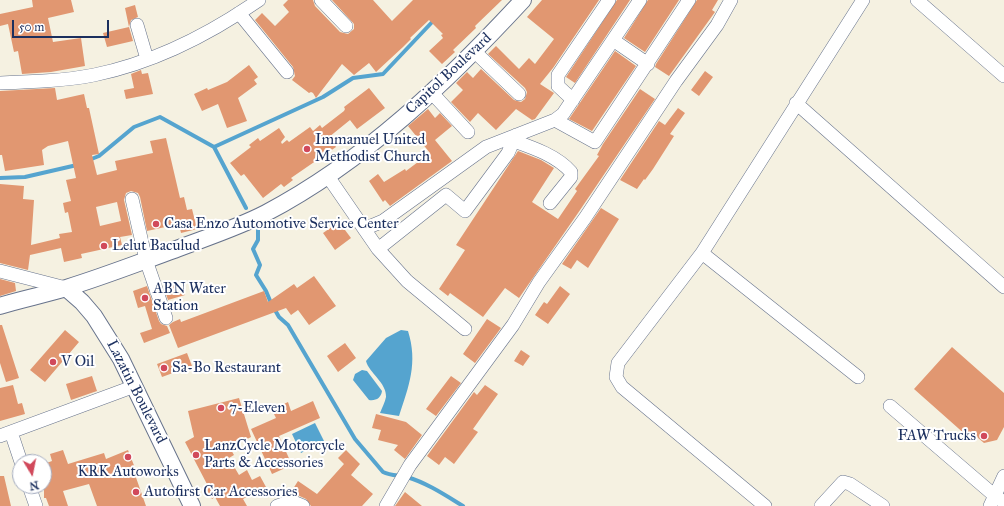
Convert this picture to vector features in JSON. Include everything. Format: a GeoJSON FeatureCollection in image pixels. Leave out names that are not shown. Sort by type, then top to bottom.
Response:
{"type":"FeatureCollection","features":[{"type":"Feature","properties":{"kind":"main road","name":"Capitol Boulevard"},"geometry":{"type":"LineString","coordinates":[[0,306],[66,288],[146,260],[234,228],[266,212],[327,175],[388,130],[432,93],[523,0]]}},
{"type":"Feature","properties":{"kind":"main road","name":"Lazatin Boulevard"},"geometry":{"type":"LineString","coordinates":[[66,288],[82,302],[94,316],[135,386],[192,506]]}},
{"type":"Feature","properties":{"kind":"street"},"geometry":{"type":"LineString","coordinates":[[0,83],[63,79],[93,75],[146,59],[208,32],[239,14],[259,0]]}},
{"type":"Feature","properties":{"kind":"street"},"geometry":{"type":"LineString","coordinates":[[321,0],[346,26]]}},
{"type":"Feature","properties":{"kind":"street"},"geometry":{"type":"LineString","coordinates":[[573,100],[558,86],[558,75],[609,0]]}},
{"type":"Feature","properties":{"kind":"street"},"geometry":{"type":"LineString","coordinates":[[364,228],[383,221],[486,147],[515,138],[556,120],[563,114],[573,100],[640,0]]}},
{"type":"Feature","properties":{"kind":"street"},"geometry":{"type":"LineString","coordinates":[[556,120],[595,142],[689,0]]}},
{"type":"Feature","properties":{"kind":"street"},"geometry":{"type":"LineString","coordinates":[[386,506],[410,465],[513,325],[540,282],[585,218],[676,81],[717,25],[731,0]]}},
{"type":"Feature","properties":{"kind":"street"},"geometry":{"type":"LineString","coordinates":[[765,506],[622,387],[616,377],[618,363],[702,253],[796,103],[863,0]]}},
{"type":"Feature","properties":{"kind":"street"},"geometry":{"type":"LineString","coordinates":[[916,0],[1004,76]]}},
{"type":"Feature","properties":{"kind":"street"},"geometry":{"type":"LineString","coordinates":[[239,14],[287,72]]}},
{"type":"Feature","properties":{"kind":"street"},"geometry":{"type":"LineString","coordinates":[[137,25],[146,59]]}},
{"type":"Feature","properties":{"kind":"street"},"geometry":{"type":"LineString","coordinates":[[613,40],[648,64]]}},
{"type":"Feature","properties":{"kind":"street"},"geometry":{"type":"LineString","coordinates":[[474,51],[519,94]]}},
{"type":"Feature","properties":{"kind":"street"},"geometry":{"type":"LineString","coordinates":[[432,93],[468,132]]}},
{"type":"Feature","properties":{"kind":"street"},"geometry":{"type":"LineString","coordinates":[[796,103],[1004,287]]}},
{"type":"Feature","properties":{"kind":"street"},"geometry":{"type":"LineString","coordinates":[[515,138],[542,151],[571,172],[570,177],[550,204]]}},
{"type":"Feature","properties":{"kind":"street"},"geometry":{"type":"LineString","coordinates":[[378,249],[446,195],[465,211],[508,153],[515,138]]}},
{"type":"Feature","properties":{"kind":"street"},"geometry":{"type":"LineString","coordinates":[[327,175],[378,249],[407,281],[465,329]]}},
{"type":"Feature","properties":{"kind":"street"},"geometry":{"type":"LineString","coordinates":[[132,199],[146,260],[166,318]]}},
{"type":"Feature","properties":{"kind":"street"},"geometry":{"type":"LineString","coordinates":[[702,253],[858,377]]}},
{"type":"Feature","properties":{"kind":"street"},"geometry":{"type":"LineString","coordinates":[[0,271],[66,288]]}},
{"type":"Feature","properties":{"kind":"street"},"geometry":{"type":"LineString","coordinates":[[16,454],[5,434],[135,386]]}},
{"type":"Feature","properties":{"kind":"street"},"geometry":{"type":"LineString","coordinates":[[890,406],[996,501],[1004,476]]}},
{"type":"Feature","properties":{"kind":"street"},"geometry":{"type":"LineString","coordinates":[[821,506],[843,482],[850,484],[883,506]]}},
{"type":"Feature","properties":{"kind":"street"},"geometry":{"type":"LineString","coordinates":[[32,494],[36,506]]}},
{"type":"Feature","properties":{"kind":"street"},"geometry":{"type":"LineString","coordinates":[[277,506],[291,501],[303,506]]}},
{"type":"Feature","properties":{"kind":"water"},"geometry":{"type":"Polygon","coordinates":[[[401,330],[408,331],[411,343],[412,364],[409,384],[399,416],[380,413],[386,399],[386,392],[366,361],[386,338],[401,330]]]}},
{"type":"Feature","properties":{"kind":"water"},"geometry":{"type":"Polygon","coordinates":[[[362,370],[367,371],[382,391],[381,396],[374,400],[369,400],[353,380],[355,374],[362,370]]]}},
{"type":"Feature","properties":{"kind":"water"},"geometry":{"type":"Polygon","coordinates":[[[315,423],[324,441],[301,453],[292,434],[315,423]]]}},
{"type":"Feature","properties":{"kind":"building"},"geometry":{"type":"Polygon","coordinates":[[[32,0],[71,0],[74,12],[48,18],[53,42],[81,38],[85,66],[51,72],[22,74],[18,51],[14,52],[8,24],[0,26],[0,14],[33,7],[32,0]]]}},
{"type":"Feature","properties":{"kind":"building"},"geometry":{"type":"Polygon","coordinates":[[[288,0],[313,0],[315,6],[340,32],[348,34],[354,29],[354,24],[332,0],[373,0],[392,21],[413,0],[502,0],[475,26],[476,28],[453,50],[455,52],[442,64],[429,51],[443,38],[441,35],[443,34],[429,20],[376,72],[369,63],[354,75],[342,64],[316,98],[313,93],[309,93],[292,80],[295,76],[293,67],[255,20],[262,13],[275,26],[289,12],[283,5],[288,0]]]}},
{"type":"Feature","properties":{"kind":"building"},"geometry":{"type":"Polygon","coordinates":[[[542,0],[599,0],[553,68],[540,84],[554,93],[535,119],[532,120],[516,109],[496,130],[478,113],[470,122],[451,102],[463,90],[456,83],[467,72],[473,78],[481,69],[514,100],[521,102],[525,99],[527,92],[525,88],[488,54],[496,46],[519,69],[529,58],[535,64],[554,39],[527,17],[542,0]]]}},
{"type":"Feature","properties":{"kind":"building"},"geometry":{"type":"Polygon","coordinates":[[[617,0],[630,0],[575,83],[566,77],[617,0]]]}},
{"type":"Feature","properties":{"kind":"building"},"geometry":{"type":"Polygon","coordinates":[[[648,0],[679,0],[645,52],[624,38],[648,0]]]}},
{"type":"Feature","properties":{"kind":"building"},"geometry":{"type":"Polygon","coordinates":[[[697,0],[718,0],[712,10],[715,12],[669,76],[655,67],[656,64],[697,0]]]}},
{"type":"Feature","properties":{"kind":"building"},"geometry":{"type":"Polygon","coordinates":[[[135,5],[138,17],[131,20],[129,27],[125,8],[135,5]]]}},
{"type":"Feature","properties":{"kind":"building"},"geometry":{"type":"Polygon","coordinates":[[[129,27],[133,41],[107,47],[103,33],[129,27]]]}},
{"type":"Feature","properties":{"kind":"building"},"geometry":{"type":"Polygon","coordinates":[[[615,51],[636,66],[592,131],[569,119],[615,51]]]}},
{"type":"Feature","properties":{"kind":"building"},"geometry":{"type":"Polygon","coordinates":[[[249,65],[258,77],[254,80],[257,84],[238,98],[247,121],[227,128],[218,104],[202,111],[194,94],[227,82],[249,65]]]}},
{"type":"Feature","properties":{"kind":"building"},"geometry":{"type":"Polygon","coordinates":[[[141,70],[142,74],[148,73],[153,94],[126,99],[124,90],[134,88],[131,74],[141,70]]]}},
{"type":"Feature","properties":{"kind":"building"},"geometry":{"type":"Polygon","coordinates":[[[705,71],[713,77],[699,96],[691,90],[705,71]]]}},
{"type":"Feature","properties":{"kind":"building"},"geometry":{"type":"Polygon","coordinates":[[[55,88],[57,100],[84,94],[87,108],[89,108],[99,154],[92,155],[97,175],[117,170],[115,161],[153,153],[150,141],[166,138],[180,198],[184,197],[187,210],[192,209],[197,229],[181,233],[179,224],[147,231],[140,197],[138,193],[131,191],[126,193],[124,200],[132,235],[120,237],[122,245],[81,254],[82,258],[64,262],[61,248],[30,255],[28,270],[0,263],[0,184],[24,186],[23,199],[34,200],[31,245],[60,238],[59,234],[72,232],[68,212],[65,213],[63,203],[71,201],[66,180],[76,178],[68,141],[48,146],[42,150],[44,165],[5,171],[2,155],[0,155],[0,91],[55,88]],[[117,202],[96,207],[100,226],[121,221],[117,202]]]}},
{"type":"Feature","properties":{"kind":"building"},"geometry":{"type":"Polygon","coordinates":[[[369,88],[385,108],[357,129],[350,120],[329,137],[336,147],[291,178],[293,180],[284,187],[281,184],[263,198],[244,174],[241,176],[230,163],[251,147],[249,145],[258,138],[260,141],[279,128],[285,137],[281,142],[282,144],[287,140],[289,142],[310,127],[313,131],[320,125],[322,128],[344,111],[344,107],[369,88]]]}},
{"type":"Feature","properties":{"kind":"building"},"geometry":{"type":"Polygon","coordinates":[[[640,89],[655,99],[519,298],[505,288],[483,317],[450,293],[448,296],[439,289],[465,250],[456,245],[518,151],[541,160],[554,168],[532,202],[558,219],[577,191],[575,189],[599,156],[597,155],[603,144],[640,89]]]}},
{"type":"Feature","properties":{"kind":"building"},"geometry":{"type":"Polygon","coordinates":[[[678,108],[685,113],[670,134],[674,136],[645,180],[644,179],[637,189],[620,180],[659,121],[665,125],[678,108]]]}},
{"type":"Feature","properties":{"kind":"building"},"geometry":{"type":"Polygon","coordinates":[[[428,109],[435,118],[440,113],[452,126],[435,140],[452,161],[390,206],[385,200],[383,202],[369,181],[378,174],[384,182],[405,169],[406,171],[430,153],[408,126],[428,109]]]}},
{"type":"Feature","properties":{"kind":"building"},"geometry":{"type":"Polygon","coordinates":[[[601,208],[619,219],[588,268],[577,260],[571,269],[562,264],[601,208]]]}},
{"type":"Feature","properties":{"kind":"building"},"geometry":{"type":"Polygon","coordinates":[[[339,222],[351,238],[335,250],[323,233],[339,222]]]}},
{"type":"Feature","properties":{"kind":"building"},"geometry":{"type":"Polygon","coordinates":[[[314,276],[336,306],[309,325],[298,310],[291,315],[286,308],[178,348],[169,325],[173,322],[180,319],[181,322],[264,291],[268,302],[294,284],[297,288],[314,276]]]}},
{"type":"Feature","properties":{"kind":"building"},"geometry":{"type":"Polygon","coordinates":[[[0,279],[15,283],[16,291],[0,296],[0,279]]]}},
{"type":"Feature","properties":{"kind":"building"},"geometry":{"type":"Polygon","coordinates":[[[181,282],[185,295],[168,300],[164,288],[181,282]]]}},
{"type":"Feature","properties":{"kind":"building"},"geometry":{"type":"Polygon","coordinates":[[[147,286],[159,321],[161,324],[167,326],[170,333],[144,343],[140,333],[152,329],[145,306],[138,308],[133,291],[147,286]]]}},
{"type":"Feature","properties":{"kind":"building"},"geometry":{"type":"Polygon","coordinates":[[[560,286],[570,294],[548,324],[535,315],[544,302],[547,304],[560,286]]]}},
{"type":"Feature","properties":{"kind":"building"},"geometry":{"type":"Polygon","coordinates":[[[487,319],[501,328],[475,363],[463,354],[487,319]]]}},
{"type":"Feature","properties":{"kind":"building"},"geometry":{"type":"Polygon","coordinates":[[[0,325],[2,325],[19,378],[6,382],[0,363],[0,325]]]}},
{"type":"Feature","properties":{"kind":"building"},"geometry":{"type":"Polygon","coordinates":[[[65,330],[79,342],[45,382],[30,370],[65,330]]]}},
{"type":"Feature","properties":{"kind":"building"},"geometry":{"type":"Polygon","coordinates":[[[345,343],[356,358],[338,372],[327,356],[345,343]]]}},
{"type":"Feature","properties":{"kind":"building"},"geometry":{"type":"Polygon","coordinates":[[[952,347],[1004,393],[1004,427],[997,440],[984,443],[971,432],[967,436],[914,389],[952,347]]]}},
{"type":"Feature","properties":{"kind":"building"},"geometry":{"type":"Polygon","coordinates":[[[521,350],[530,356],[523,366],[514,361],[521,350]]]}},
{"type":"Feature","properties":{"kind":"building"},"geometry":{"type":"Polygon","coordinates":[[[187,353],[192,366],[162,377],[157,364],[187,353]]]}},
{"type":"Feature","properties":{"kind":"building"},"geometry":{"type":"Polygon","coordinates":[[[92,376],[97,391],[71,400],[66,384],[92,376]]]}},
{"type":"Feature","properties":{"kind":"building"},"geometry":{"type":"Polygon","coordinates":[[[451,376],[461,383],[436,416],[426,409],[451,376]]]}},
{"type":"Feature","properties":{"kind":"building"},"geometry":{"type":"Polygon","coordinates":[[[13,385],[18,404],[22,403],[25,414],[0,421],[0,388],[13,385]]]}},
{"type":"Feature","properties":{"kind":"building"},"geometry":{"type":"Polygon","coordinates":[[[485,385],[498,394],[473,429],[478,432],[454,464],[445,457],[439,465],[427,456],[474,392],[477,395],[485,385]]]}},
{"type":"Feature","properties":{"kind":"building"},"geometry":{"type":"Polygon","coordinates":[[[239,398],[251,437],[230,448],[234,455],[229,458],[239,475],[247,470],[252,480],[260,476],[266,487],[243,499],[247,506],[220,506],[215,497],[212,499],[206,489],[209,488],[185,442],[194,437],[188,411],[239,398]]]}},
{"type":"Feature","properties":{"kind":"building"},"geometry":{"type":"Polygon","coordinates":[[[313,401],[320,418],[279,436],[292,465],[272,474],[251,429],[276,418],[272,410],[288,402],[291,411],[313,401]]]}},
{"type":"Feature","properties":{"kind":"building"},"geometry":{"type":"Polygon","coordinates":[[[376,414],[406,422],[422,435],[405,459],[394,450],[398,445],[378,440],[381,430],[372,428],[376,414]]]}},
{"type":"Feature","properties":{"kind":"building"},"geometry":{"type":"Polygon","coordinates":[[[63,450],[68,464],[104,453],[106,459],[128,450],[146,506],[97,506],[89,484],[63,491],[68,506],[49,506],[46,498],[44,498],[44,494],[52,494],[52,454],[50,454],[63,450]]]}},
{"type":"Feature","properties":{"kind":"building"},"geometry":{"type":"Polygon","coordinates":[[[346,450],[360,464],[351,475],[373,494],[362,506],[311,506],[306,499],[291,492],[298,481],[317,494],[344,464],[338,458],[346,450]]]}},
{"type":"Feature","properties":{"kind":"building"},"geometry":{"type":"Polygon","coordinates":[[[0,476],[4,476],[11,506],[0,506],[0,476]]]}},
{"type":"Feature","properties":{"kind":"building"},"geometry":{"type":"Polygon","coordinates":[[[405,492],[422,506],[395,506],[405,492]]]}},
{"type":"Feature","properties":{"kind":"waterway"},"geometry":{"type":"LineString","coordinates":[[89,160],[99,156],[134,127],[160,117],[214,147],[323,97],[353,78],[383,74],[435,19]]}},
{"type":"Feature","properties":{"kind":"waterway"},"geometry":{"type":"LineString","coordinates":[[214,147],[246,208]]}},
{"type":"Feature","properties":{"kind":"waterway"},"geometry":{"type":"LineString","coordinates":[[0,178],[25,177],[77,165]]}},
{"type":"Feature","properties":{"kind":"waterway"},"geometry":{"type":"LineString","coordinates":[[258,229],[258,240],[253,249],[260,265],[256,275],[279,317],[288,325],[355,439],[383,472],[407,477],[422,483],[463,506]]}},
{"type":"Feature","properties":{"kind":"place","name":"Immanuel United Methodist Church"},"geometry":{"type":"Point","coordinates":[307,149]}},
{"type":"Feature","properties":{"kind":"place","name":"Casa Enzo Automotive Service Center"},"geometry":{"type":"Point","coordinates":[156,224]}},
{"type":"Feature","properties":{"kind":"place","name":"Lelut Baculud"},"geometry":{"type":"Point","coordinates":[104,246]}},
{"type":"Feature","properties":{"kind":"place","name":"ABN Water Station"},"geometry":{"type":"Point","coordinates":[145,298]}},
{"type":"Feature","properties":{"kind":"place","name":"V Oil"},"geometry":{"type":"Point","coordinates":[53,362]}},
{"type":"Feature","properties":{"kind":"place","name":"Sa-Bo Restaurant"},"geometry":{"type":"Point","coordinates":[164,368]}},
{"type":"Feature","properties":{"kind":"place","name":"7-Eleven"},"geometry":{"type":"Point","coordinates":[221,408]}},
{"type":"Feature","properties":{"kind":"place","name":"FAW Trucks"},"geometry":{"type":"Point","coordinates":[984,436]}},
{"type":"Feature","properties":{"kind":"place","name":"LanzCycle Motorcycle Parts & Accessories"},"geometry":{"type":"Point","coordinates":[196,455]}},
{"type":"Feature","properties":{"kind":"place","name":"KRK Autoworks"},"geometry":{"type":"Point","coordinates":[128,457]}},
{"type":"Feature","properties":{"kind":"place","name":"Autofirst Car Accessories"},"geometry":{"type":"Point","coordinates":[136,492]}}]}
